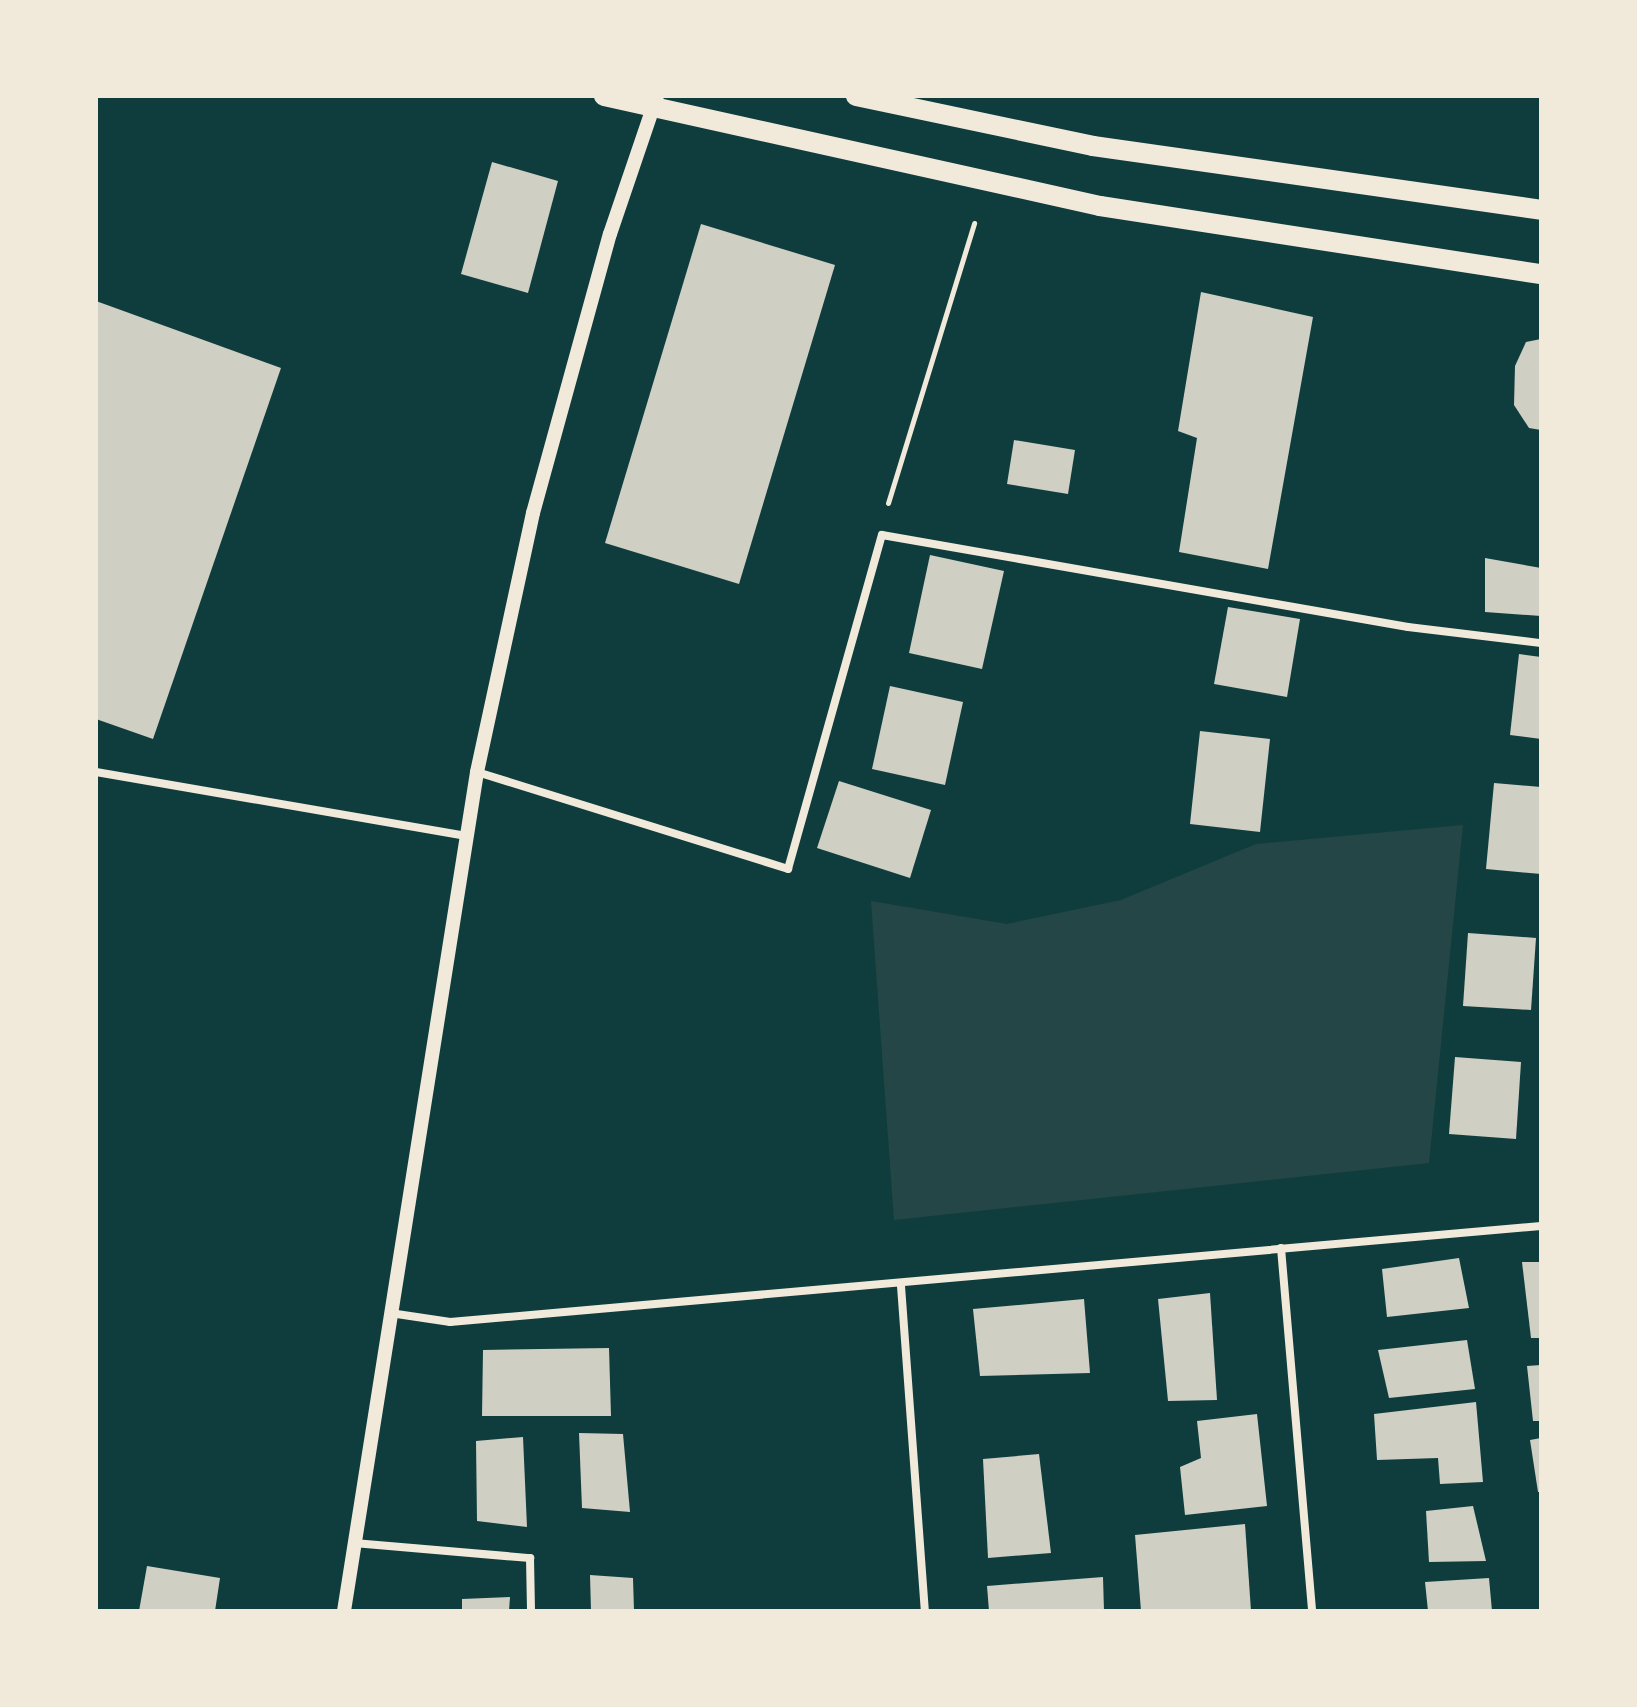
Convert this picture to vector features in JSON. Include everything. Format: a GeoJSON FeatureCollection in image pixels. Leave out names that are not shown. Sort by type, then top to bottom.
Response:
{"type":"FeatureCollection","features":[{"type":"Feature","properties":{"kind":"main road"},"geometry":{"type":"LineString","coordinates":[[604,96],[654,103],[1100,206],[1541,274]]}},
{"type":"Feature","properties":{"kind":"main road"},"geometry":{"type":"LineString","coordinates":[[856,96],[1093,146],[1541,210]]}},
{"type":"Feature","properties":{"kind":"street"},"geometry":{"type":"LineString","coordinates":[[344,1611],[477,772],[533,513],[610,234],[654,103]]}},
{"type":"Feature","properties":{"kind":"street"},"geometry":{"type":"LineString","coordinates":[[477,772],[788,869],[882,535],[1408,627],[1541,643]]}},
{"type":"Feature","properties":{"kind":"street"},"geometry":{"type":"LineString","coordinates":[[96,772],[467,836]]}},
{"type":"Feature","properties":{"kind":"street"},"geometry":{"type":"LineString","coordinates":[[389,1313],[450,1322],[901,1286],[1541,1226]]}},
{"type":"Feature","properties":{"kind":"street"},"geometry":{"type":"LineString","coordinates":[[1281,1248],[1312,1611]]}},
{"type":"Feature","properties":{"kind":"street"},"geometry":{"type":"LineString","coordinates":[[901,1286],[925,1611]]}},
{"type":"Feature","properties":{"kind":"street"},"geometry":{"type":"LineString","coordinates":[[354,1543],[530,1558],[531,1611]]}},
{"type":"Feature","properties":{"kind":"path"},"geometry":{"type":"LineString","coordinates":[[882,535],[974,223]]}},
{"type":"Feature","properties":{"kind":"shaded area"},"geometry":{"type":"Polygon","coordinates":[[[1463,825],[1429,1163],[894,1220],[871,901],[1007,924],[1121,900],[1256,844],[1463,825]]]}},
{"type":"Feature","properties":{"kind":"building"},"geometry":{"type":"Polygon","coordinates":[[[492,162],[558,181],[528,293],[461,274],[492,162]]]}},
{"type":"Feature","properties":{"kind":"building"},"geometry":{"type":"Polygon","coordinates":[[[701,224],[835,265],[739,584],[605,543],[701,224]]]}},
{"type":"Feature","properties":{"kind":"building"},"geometry":{"type":"Polygon","coordinates":[[[1201,292],[1313,317],[1268,569],[1179,552],[1197,438],[1178,431],[1201,292]]]}},
{"type":"Feature","properties":{"kind":"building"},"geometry":{"type":"Polygon","coordinates":[[[96,301],[281,368],[153,739],[96,719],[96,301]]]}},
{"type":"Feature","properties":{"kind":"building"},"geometry":{"type":"Polygon","coordinates":[[[1541,339],[1541,430],[1529,428],[1514,405],[1515,366],[1526,342],[1541,339]]]}},
{"type":"Feature","properties":{"kind":"building"},"geometry":{"type":"Polygon","coordinates":[[[1014,440],[1075,450],[1068,494],[1007,484],[1014,440]]]}},
{"type":"Feature","properties":{"kind":"building"},"geometry":{"type":"Polygon","coordinates":[[[930,555],[1004,571],[982,669],[909,653],[930,555]]]}},
{"type":"Feature","properties":{"kind":"building"},"geometry":{"type":"Polygon","coordinates":[[[1485,558],[1541,568],[1541,616],[1485,612],[1485,558]]]}},
{"type":"Feature","properties":{"kind":"building"},"geometry":{"type":"Polygon","coordinates":[[[1228,607],[1300,619],[1287,697],[1214,684],[1228,607]]]}},
{"type":"Feature","properties":{"kind":"building"},"geometry":{"type":"Polygon","coordinates":[[[1519,654],[1541,657],[1541,739],[1510,735],[1519,654]]]}},
{"type":"Feature","properties":{"kind":"building"},"geometry":{"type":"Polygon","coordinates":[[[890,686],[963,702],[945,785],[872,769],[890,686]]]}},
{"type":"Feature","properties":{"kind":"building"},"geometry":{"type":"Polygon","coordinates":[[[1200,731],[1270,739],[1260,832],[1190,824],[1200,731]]]}},
{"type":"Feature","properties":{"kind":"building"},"geometry":{"type":"Polygon","coordinates":[[[839,781],[931,810],[910,878],[817,848],[839,781]]]}},
{"type":"Feature","properties":{"kind":"building"},"geometry":{"type":"Polygon","coordinates":[[[1494,783],[1541,787],[1541,874],[1486,869],[1494,783]]]}},
{"type":"Feature","properties":{"kind":"building"},"geometry":{"type":"Polygon","coordinates":[[[1468,933],[1536,938],[1531,1010],[1463,1006],[1468,933]]]}},
{"type":"Feature","properties":{"kind":"building"},"geometry":{"type":"Polygon","coordinates":[[[1455,1057],[1521,1062],[1516,1139],[1449,1134],[1455,1057]]]}},
{"type":"Feature","properties":{"kind":"building"},"geometry":{"type":"Polygon","coordinates":[[[1459,1258],[1469,1308],[1387,1317],[1382,1269],[1459,1258]]]}},
{"type":"Feature","properties":{"kind":"building"},"geometry":{"type":"Polygon","coordinates":[[[1522,1262],[1541,1262],[1541,1338],[1531,1338],[1522,1262]]]}},
{"type":"Feature","properties":{"kind":"building"},"geometry":{"type":"Polygon","coordinates":[[[1210,1293],[1217,1400],[1168,1401],[1158,1299],[1210,1293]]]}},
{"type":"Feature","properties":{"kind":"building"},"geometry":{"type":"Polygon","coordinates":[[[1084,1299],[1090,1373],[980,1376],[973,1309],[1084,1299]]]}},
{"type":"Feature","properties":{"kind":"building"},"geometry":{"type":"Polygon","coordinates":[[[1467,1340],[1475,1389],[1389,1398],[1378,1350],[1467,1340]]]}},
{"type":"Feature","properties":{"kind":"building"},"geometry":{"type":"Polygon","coordinates":[[[609,1348],[611,1416],[482,1416],[483,1350],[609,1348]]]}},
{"type":"Feature","properties":{"kind":"building"},"geometry":{"type":"Polygon","coordinates":[[[1541,1365],[1541,1421],[1533,1421],[1527,1366],[1541,1365]]]}},
{"type":"Feature","properties":{"kind":"building"},"geometry":{"type":"Polygon","coordinates":[[[1476,1402],[1483,1482],[1440,1484],[1438,1458],[1377,1460],[1374,1414],[1476,1402]]]}},
{"type":"Feature","properties":{"kind":"building"},"geometry":{"type":"Polygon","coordinates":[[[1257,1414],[1267,1506],[1185,1515],[1180,1467],[1201,1458],[1197,1421],[1257,1414]]]}},
{"type":"Feature","properties":{"kind":"building"},"geometry":{"type":"Polygon","coordinates":[[[579,1433],[623,1434],[630,1512],[582,1508],[579,1433]]]}},
{"type":"Feature","properties":{"kind":"building"},"geometry":{"type":"Polygon","coordinates":[[[523,1437],[527,1527],[477,1521],[476,1441],[523,1437]]]}},
{"type":"Feature","properties":{"kind":"building"},"geometry":{"type":"Polygon","coordinates":[[[1541,1438],[1541,1492],[1538,1492],[1530,1440],[1541,1438]]]}},
{"type":"Feature","properties":{"kind":"building"},"geometry":{"type":"Polygon","coordinates":[[[1039,1454],[1051,1553],[988,1558],[983,1459],[1039,1454]]]}},
{"type":"Feature","properties":{"kind":"building"},"geometry":{"type":"Polygon","coordinates":[[[1473,1506],[1486,1561],[1429,1562],[1426,1511],[1473,1506]]]}},
{"type":"Feature","properties":{"kind":"building"},"geometry":{"type":"Polygon","coordinates":[[[1245,1524],[1251,1611],[1141,1611],[1135,1535],[1245,1524]]]}},
{"type":"Feature","properties":{"kind":"building"},"geometry":{"type":"Polygon","coordinates":[[[147,1566],[220,1578],[215,1611],[139,1611],[147,1566]]]}},
{"type":"Feature","properties":{"kind":"building"},"geometry":{"type":"Polygon","coordinates":[[[590,1575],[633,1578],[634,1611],[591,1611],[590,1575]]]}},
{"type":"Feature","properties":{"kind":"building"},"geometry":{"type":"Polygon","coordinates":[[[1103,1577],[1104,1611],[989,1611],[987,1586],[1103,1577]]]}},
{"type":"Feature","properties":{"kind":"building"},"geometry":{"type":"Polygon","coordinates":[[[1489,1578],[1492,1611],[1428,1611],[1425,1582],[1489,1578]]]}},
{"type":"Feature","properties":{"kind":"building"},"geometry":{"type":"Polygon","coordinates":[[[510,1597],[509,1611],[462,1611],[462,1599],[510,1597]]]}}]}
